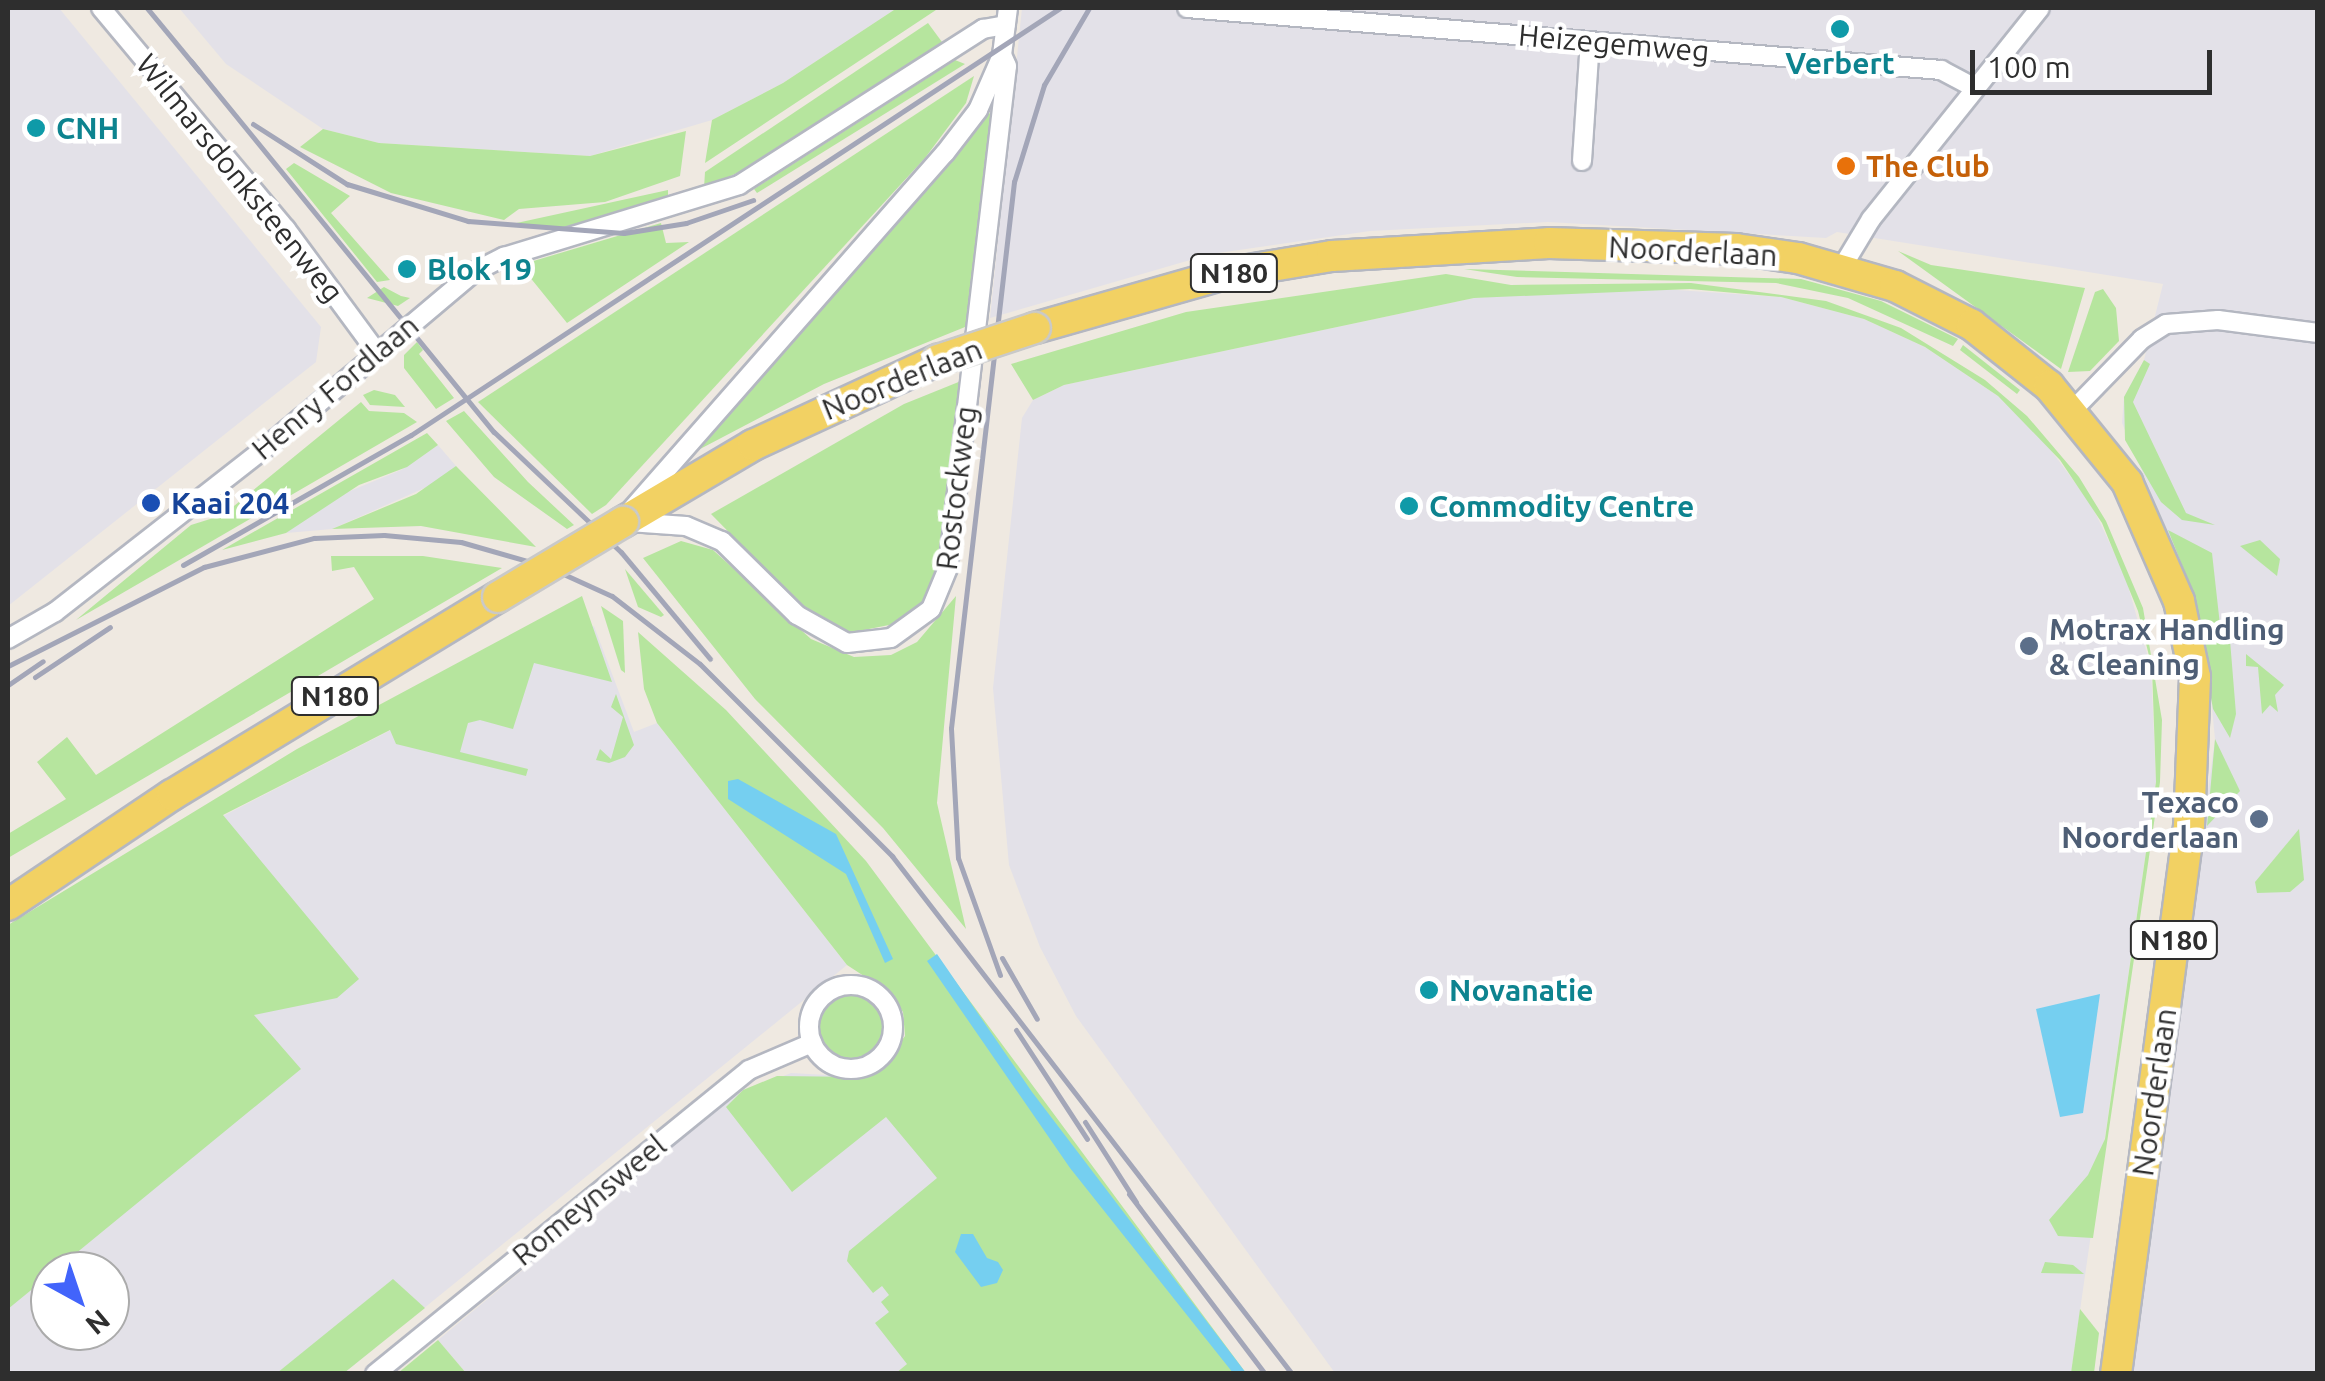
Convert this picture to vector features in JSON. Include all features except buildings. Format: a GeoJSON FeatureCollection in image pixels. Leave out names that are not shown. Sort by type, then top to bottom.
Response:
{"type":"FeatureCollection","features":[{"type":"Feature","properties":{"kind":"main road","name":"Noorderlaan"},"geometry":{"type":"LineString","coordinates":[[8,905],[172,795],[754,445],[938,360],[1224,274],[1332,256],[1549,243],[1736,249],[1841,269],[1895,286],[1972,325],[2024,363],[2127,482],[2158,545],[2179,601],[2194,678],[2190,826],[2116,1374]]}},
{"type":"Feature","properties":{"kind":"main road","name":"Noorderlaan"},"geometry":{"type":"LineString","coordinates":[[8,878],[172,795]]}},
{"type":"Feature","properties":{"kind":"street","name":"Wilmarsdonksteenweg"},"geometry":{"type":"LineString","coordinates":[[101,8],[286,228],[376,351]]}},
{"type":"Feature","properties":{"kind":"street","name":"Heizegemweg"},"geometry":{"type":"LineString","coordinates":[[1187,8],[1941,70],[1975,88]]}},
{"type":"Feature","properties":{"kind":"street"},"geometry":{"type":"LineString","coordinates":[[1841,269],[1975,88],[2040,8]]}},
{"type":"Feature","properties":{"kind":"street","name":"Henry Fordlaan"},"geometry":{"type":"LineString","coordinates":[[8,639],[55,612],[264,449],[474,272],[504,257],[738,185],[1007,16]]}},
{"type":"Feature","properties":{"kind":"street","name":"Rostockweg"},"geometry":{"type":"LineString","coordinates":[[623,522],[706,532],[797,615],[848,643],[891,638],[931,609],[948,568],[1007,66],[1002,54],[1007,16]]}},
{"type":"Feature","properties":{"kind":"street"},"geometry":{"type":"LineString","coordinates":[[1582,161],[1590,41]]}},
{"type":"Feature","properties":{"kind":"street","name":"Noorderlaan"},"geometry":{"type":"LineString","coordinates":[[623,522],[660,471],[945,153],[978,110],[1002,54]]}},
{"type":"Feature","properties":{"kind":"street"},"geometry":{"type":"LineString","coordinates":[[2070,412],[2142,338],[2166,324],[2218,320],[2318,332]]}},
{"type":"Feature","properties":{"kind":"street"},"geometry":{"type":"LineString","coordinates":[[836,987],[876,992],[892,1015],[890,1043],[872,1064],[844,1068],[812,1043],[810,1016],[836,987]]}},
{"type":"Feature","properties":{"kind":"street","name":"Romeynsweel"},"geometry":{"type":"LineString","coordinates":[[376,1374],[749,1070],[812,1043]]}},
{"type":"Feature","properties":{"kind":"shaded area"},"geometry":{"type":"Polygon","coordinates":[[[8,8],[59,8],[321,327],[316,362],[8,606],[8,8]]]}},
{"type":"Feature","properties":{"kind":"shaded area"},"geometry":{"type":"Polygon","coordinates":[[[179,8],[897,8],[783,83],[712,120],[590,156],[379,143],[323,129],[226,64],[179,8]]]}},
{"type":"Feature","properties":{"kind":"shaded area"},"geometry":{"type":"Polygon","coordinates":[[[1022,8],[2317,8],[2317,1373],[2130,1373],[2215,739],[2207,657],[2192,590],[2122,423],[2124,397],[2144,360],[2163,284],[1837,232],[1826,238],[1548,222],[1370,231],[1211,254],[990,318],[1022,8]]]}},
{"type":"Feature","properties":{"kind":"shaded area"},"geometry":{"type":"Polygon","coordinates":[[[1633,287],[1781,297],[1864,319],[1925,347],[1998,396],[2047,445],[2091,504],[2125,575],[2151,668],[2156,782],[2071,1373],[1335,1373],[1076,1016],[1040,947],[1009,865],[993,688],[1022,418],[1033,400],[1064,385],[1474,298],[1633,287]]]}},
{"type":"Feature","properties":{"kind":"shaded area"},"geometry":{"type":"Polygon","coordinates":[[[438,445],[456,466],[438,482],[332,529],[286,533],[338,496],[401,470],[438,445]]]}},
{"type":"Feature","properties":{"kind":"shaded area"},"geometry":{"type":"Polygon","coordinates":[[[594,626],[634,732],[657,723],[847,965],[344,1373],[8,1374],[8,945],[223,816],[594,626]]]}},
{"type":"Feature","properties":{"kind":"shaded area"},"geometry":{"type":"Polygon","coordinates":[[[791,1073],[862,1077],[1020,1272],[896,1373],[466,1373],[438,1340],[733,1096],[791,1073]]]}},
{"type":"Feature","properties":{"kind":"green space"},"geometry":{"type":"Polygon","coordinates":[[[897,8],[939,8],[705,163],[712,120],[783,83],[897,8]]]}},
{"type":"Feature","properties":{"kind":"green space"},"geometry":{"type":"Polygon","coordinates":[[[928,23],[942,42],[768,159],[704,188],[705,172],[928,23]]]}},
{"type":"Feature","properties":{"kind":"green space"},"geometry":{"type":"Polygon","coordinates":[[[955,60],[965,64],[757,193],[754,189],[955,60]]]}},
{"type":"Feature","properties":{"kind":"green space"},"geometry":{"type":"Polygon","coordinates":[[[974,76],[966,103],[925,158],[606,505],[592,514],[478,402],[974,76]]]}},
{"type":"Feature","properties":{"kind":"green space"},"geometry":{"type":"Polygon","coordinates":[[[984,112],[992,114],[970,325],[824,384],[681,459],[962,146],[984,112]]]}},
{"type":"Feature","properties":{"kind":"green space"},"geometry":{"type":"Polygon","coordinates":[[[323,129],[379,143],[590,156],[686,131],[680,176],[605,202],[519,209],[504,220],[391,193],[300,147],[323,129]]]}},
{"type":"Feature","properties":{"kind":"green space"},"geometry":{"type":"Polygon","coordinates":[[[294,163],[350,196],[331,213],[390,280],[377,282],[286,169],[294,163]]]}},
{"type":"Feature","properties":{"kind":"green space"},"geometry":{"type":"Polygon","coordinates":[[[668,190],[668,200],[556,229],[512,224],[668,190]]]}},
{"type":"Feature","properties":{"kind":"green space"},"geometry":{"type":"Polygon","coordinates":[[[661,223],[666,243],[689,242],[567,323],[520,265],[661,223]]]}},
{"type":"Feature","properties":{"kind":"green space"},"geometry":{"type":"Polygon","coordinates":[[[1898,251],[1931,265],[2085,288],[2061,369],[1898,251]]]}},
{"type":"Feature","properties":{"kind":"green space"},"geometry":{"type":"Polygon","coordinates":[[[1464,269],[1801,279],[1881,301],[1958,339],[1953,346],[1848,298],[1776,283],[1517,277],[1464,269]]]}},
{"type":"Feature","properties":{"kind":"green space"},"geometry":{"type":"Polygon","coordinates":[[[1446,274],[1511,285],[1691,283],[1826,301],[1901,328],[1985,380],[2027,416],[2079,477],[2106,521],[2143,608],[2162,720],[2160,782],[2093,1238],[2058,1236],[2049,1220],[2088,1175],[2105,1139],[2156,782],[2152,668],[2138,611],[2102,523],[2060,460],[1998,396],[1925,347],[1864,319],[1781,297],[1690,289],[1474,298],[1064,385],[1033,400],[1011,364],[1186,312],[1446,274]]]}},
{"type":"Feature","properties":{"kind":"green space"},"geometry":{"type":"Polygon","coordinates":[[[384,287],[410,298],[398,306],[367,298],[384,287]]]}},
{"type":"Feature","properties":{"kind":"green space"},"geometry":{"type":"Polygon","coordinates":[[[2103,289],[2116,308],[2119,341],[2090,371],[2068,372],[2095,292],[2103,289]]]}},
{"type":"Feature","properties":{"kind":"green space"},"geometry":{"type":"Polygon","coordinates":[[[417,342],[423,350],[419,354],[454,398],[436,409],[404,368],[404,355],[417,342]]]}},
{"type":"Feature","properties":{"kind":"green space"},"geometry":{"type":"Polygon","coordinates":[[[1963,345],[2020,390],[2017,394],[1960,350],[1963,345]]]}},
{"type":"Feature","properties":{"kind":"green space"},"geometry":{"type":"Polygon","coordinates":[[[2144,360],[2150,364],[2133,402],[2186,513],[2215,525],[2182,520],[2161,502],[2125,440],[2124,397],[2144,360]]]}},
{"type":"Feature","properties":{"kind":"green space"},"geometry":{"type":"Polygon","coordinates":[[[961,381],[942,563],[928,600],[899,623],[849,633],[816,621],[711,514],[904,404],[961,381]]]}},
{"type":"Feature","properties":{"kind":"green space"},"geometry":{"type":"Polygon","coordinates":[[[374,390],[395,395],[405,407],[370,405],[363,395],[374,390]]]}},
{"type":"Feature","properties":{"kind":"green space"},"geometry":{"type":"Polygon","coordinates":[[[361,402],[369,411],[404,413],[417,422],[76,620],[191,525],[223,515],[361,402]]]}},
{"type":"Feature","properties":{"kind":"green space"},"geometry":{"type":"Polygon","coordinates":[[[464,411],[528,482],[574,525],[567,529],[494,477],[446,421],[464,411]]]}},
{"type":"Feature","properties":{"kind":"green space"},"geometry":{"type":"Polygon","coordinates":[[[427,433],[438,445],[407,467],[359,485],[286,533],[222,550],[427,433]]]}},
{"type":"Feature","properties":{"kind":"green space"},"geometry":{"type":"Polygon","coordinates":[[[456,466],[536,547],[421,526],[332,529],[416,494],[456,466]]]}},
{"type":"Feature","properties":{"kind":"green space"},"geometry":{"type":"Polygon","coordinates":[[[2168,530],[2212,553],[2220,625],[2230,640],[2236,714],[2230,738],[2213,709],[2192,590],[2168,530]]]}},
{"type":"Feature","properties":{"kind":"green space"},"geometry":{"type":"Polygon","coordinates":[[[2260,540],[2280,559],[2277,576],[2240,546],[2260,540]]]}},
{"type":"Feature","properties":{"kind":"green space"},"geometry":{"type":"Polygon","coordinates":[[[681,541],[713,550],[811,639],[854,657],[891,655],[917,642],[956,596],[937,803],[966,929],[883,828],[755,699],[643,558],[681,541]]]}},
{"type":"Feature","properties":{"kind":"green space"},"geometry":{"type":"Polygon","coordinates":[[[331,556],[423,556],[502,568],[8,858],[8,834],[66,799],[37,762],[67,737],[96,775],[374,599],[354,567],[332,571],[331,556]]]}},
{"type":"Feature","properties":{"kind":"green space"},"geometry":{"type":"Polygon","coordinates":[[[625,569],[664,615],[638,607],[625,569]]]}},
{"type":"Feature","properties":{"kind":"green space"},"geometry":{"type":"Polygon","coordinates":[[[582,596],[612,682],[534,663],[513,729],[480,720],[468,723],[460,752],[528,769],[526,776],[396,744],[390,730],[223,815],[359,979],[337,998],[254,1015],[301,1069],[79,1251],[30,1251],[30,1291],[8,1309],[8,925],[297,749],[582,596]]]}},
{"type":"Feature","properties":{"kind":"green space"},"geometry":{"type":"Polygon","coordinates":[[[601,606],[623,621],[625,673],[621,670],[601,606]]]}},
{"type":"Feature","properties":{"kind":"green space"},"geometry":{"type":"Polygon","coordinates":[[[638,632],[726,710],[866,861],[1246,1373],[896,1373],[907,1364],[875,1323],[889,1312],[881,1302],[889,1295],[882,1286],[873,1293],[847,1261],[849,1251],[937,1178],[886,1117],[792,1192],[726,1107],[743,1090],[777,1076],[862,1077],[882,1067],[905,1036],[903,1012],[890,993],[847,965],[657,723],[644,689],[638,632]]]}},
{"type":"Feature","properties":{"kind":"green space"},"geometry":{"type":"Polygon","coordinates":[[[2246,654],[2284,685],[2275,695],[2278,712],[2270,705],[2262,714],[2258,667],[2246,666],[2246,654]]]}},
{"type":"Feature","properties":{"kind":"green space"},"geometry":{"type":"Polygon","coordinates":[[[616,694],[634,745],[625,757],[609,763],[596,760],[600,749],[611,759],[623,717],[611,707],[616,694]]]}},
{"type":"Feature","properties":{"kind":"green space"},"geometry":{"type":"Polygon","coordinates":[[[2215,739],[2240,791],[2207,826],[2215,739]]]}},
{"type":"Feature","properties":{"kind":"green space"},"geometry":{"type":"Polygon","coordinates":[[[2299,829],[2304,880],[2290,892],[2257,893],[2255,882],[2299,829]]]}},
{"type":"Feature","properties":{"kind":"green space"},"geometry":{"type":"Polygon","coordinates":[[[852,994],[875,1004],[885,1027],[875,1050],[852,1060],[829,1050],[819,1027],[829,1004],[852,994]]]}},
{"type":"Feature","properties":{"kind":"green space"},"geometry":{"type":"Polygon","coordinates":[[[2045,1262],[2073,1265],[2084,1274],[2041,1273],[2045,1262]]]}},
{"type":"Feature","properties":{"kind":"green space"},"geometry":{"type":"Polygon","coordinates":[[[393,1279],[425,1308],[344,1373],[277,1373],[393,1279]]]}},
{"type":"Feature","properties":{"kind":"green space"},"geometry":{"type":"Polygon","coordinates":[[[2080,1309],[2099,1333],[2094,1373],[2071,1373],[2080,1309]]]}},
{"type":"Feature","properties":{"kind":"green space"},"geometry":{"type":"Polygon","coordinates":[[[438,1340],[466,1373],[398,1373],[438,1340]]]}},
{"type":"Feature","properties":{"kind":"water"},"geometry":{"type":"Polygon","coordinates":[[[738,779],[836,834],[893,959],[885,963],[846,874],[728,799],[728,781],[738,779]]]}},
{"type":"Feature","properties":{"kind":"water"},"geometry":{"type":"Polygon","coordinates":[[[937,954],[1032,1092],[1246,1373],[1233,1373],[1070,1168],[927,961],[937,954]]]}},
{"type":"Feature","properties":{"kind":"water"},"geometry":{"type":"Polygon","coordinates":[[[2100,994],[2083,1113],[2060,1117],[2036,1009],[2100,994]]]}},
{"type":"Feature","properties":{"kind":"water"},"geometry":{"type":"Polygon","coordinates":[[[961,1234],[973,1234],[987,1258],[998,1262],[1003,1270],[997,1283],[981,1287],[955,1252],[961,1234]]]}},
{"type":"Feature","properties":{"kind":"railway"},"geometry":{"type":"LineString","coordinates":[[147,8],[199,71]]}},
{"type":"Feature","properties":{"kind":"railway"},"geometry":{"type":"LineString","coordinates":[[183,565],[411,435],[1060,8]]}},
{"type":"Feature","properties":{"kind":"railway"},"geometry":{"type":"LineString","coordinates":[[1000,975],[958,858],[951,728],[1014,182],[1044,85],[1089,8]]}},
{"type":"Feature","properties":{"kind":"railway"},"geometry":{"type":"LineString","coordinates":[[191,61],[494,432],[621,552],[710,659]]}},
{"type":"Feature","properties":{"kind":"railway"},"geometry":{"type":"LineString","coordinates":[[253,124],[347,184],[468,221],[624,233],[686,223],[753,200]]}},
{"type":"Feature","properties":{"kind":"railway"},"geometry":{"type":"LineString","coordinates":[[8,666],[204,567],[314,538],[384,535],[461,542],[548,567],[612,596],[700,664],[892,856],[1292,1374]]}},
{"type":"Feature","properties":{"kind":"railway"},"geometry":{"type":"LineString","coordinates":[[35,677],[110,627]]}},
{"type":"Feature","properties":{"kind":"railway"},"geometry":{"type":"LineString","coordinates":[[8,685],[43,661]]}},
{"type":"Feature","properties":{"kind":"railway"},"geometry":{"type":"LineString","coordinates":[[1002,958],[1037,1019]]}},
{"type":"Feature","properties":{"kind":"railway"},"geometry":{"type":"LineString","coordinates":[[1016,1030],[1087,1139]]}},
{"type":"Feature","properties":{"kind":"railway"},"geometry":{"type":"LineString","coordinates":[[1085,1122],[1136,1202]]}},
{"type":"Feature","properties":{"kind":"railway"},"geometry":{"type":"LineString","coordinates":[[1129,1194],[1265,1374]]}},
{"type":"Feature","properties":{"kind":"place","name":"Verbert"},"geometry":{"type":"Point","coordinates":[1840,29]}},
{"type":"Feature","properties":{"kind":"place","name":"CNH"},"geometry":{"type":"Point","coordinates":[36,128]}},
{"type":"Feature","properties":{"kind":"place","name":"The Club"},"geometry":{"type":"Point","coordinates":[1846,166]}},
{"type":"Feature","properties":{"kind":"place","name":"Blok 19"},"geometry":{"type":"Point","coordinates":[407,269]}},
{"type":"Feature","properties":{"kind":"place","name":"Kaai 204"},"geometry":{"type":"Point","coordinates":[151,503]}},
{"type":"Feature","properties":{"kind":"place","name":"Commodity Centre"},"geometry":{"type":"Point","coordinates":[1409,506]}},
{"type":"Feature","properties":{"kind":"place","name":"Motrax Handling & Cleaning"},"geometry":{"type":"Point","coordinates":[2029,646]}},
{"type":"Feature","properties":{"kind":"place","name":"Texaco Noorderlaan"},"geometry":{"type":"Point","coordinates":[2259,819]}},
{"type":"Feature","properties":{"kind":"place","name":"Novanatie"},"geometry":{"type":"Point","coordinates":[1429,990]}}]}
